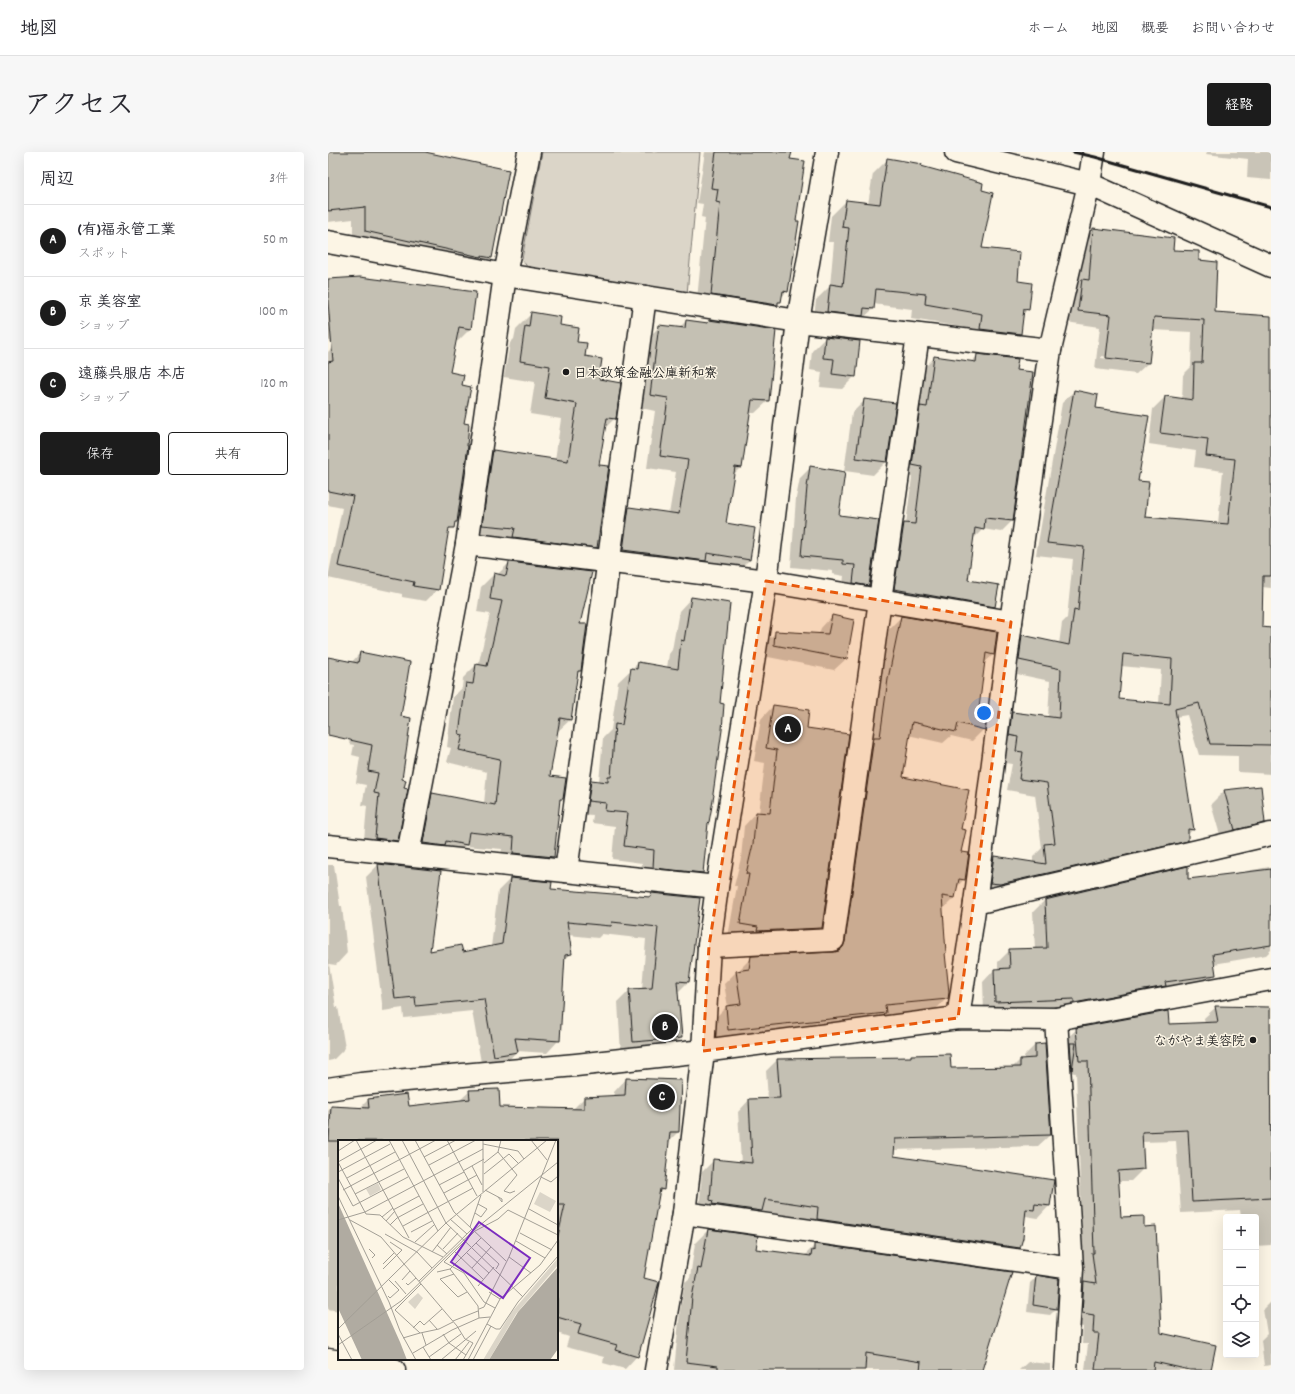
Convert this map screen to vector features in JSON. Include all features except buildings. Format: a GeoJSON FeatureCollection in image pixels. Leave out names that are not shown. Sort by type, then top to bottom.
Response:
{"type":"FeatureCollection","features":[{"type":"Feature","properties":{"kind":"street"},"geometry":{"type":"LineString","coordinates":[[408,854],[467,544],[505,275],[529,152]]}},
{"type":"Feature","properties":{"kind":"street"},"geometry":{"type":"LineString","coordinates":[[656,1370],[684,1213],[703,1051],[709,946],[717,887],[766,581],[798,321],[826,152]]}},
{"type":"Feature","properties":{"kind":"street"},"geometry":{"type":"LineString","coordinates":[[956,152],[1089,184],[1271,266]]}},
{"type":"Feature","properties":{"kind":"street"},"geometry":{"type":"LineString","coordinates":[[958,1018],[1010,622],[1050,350],[1089,184],[1094,152]]}},
{"type":"Feature","properties":{"kind":"street"},"geometry":{"type":"LineString","coordinates":[[328,242],[505,275],[798,321],[1050,350]]}},
{"type":"Feature","properties":{"kind":"street"},"geometry":{"type":"LineString","coordinates":[[566,871],[645,297]]}},
{"type":"Feature","properties":{"kind":"street"},"geometry":{"type":"LineString","coordinates":[[709,946],[833,940],[918,335]]}},
{"type":"Feature","properties":{"kind":"street"},"geometry":{"type":"LineString","coordinates":[[467,544],[766,581],[1010,622]]}},
{"type":"Feature","properties":{"kind":"street"},"geometry":{"type":"LineString","coordinates":[[974,903],[1271,834]]}},
{"type":"Feature","properties":{"kind":"street"},"geometry":{"type":"LineString","coordinates":[[328,846],[717,887]]}},
{"type":"Feature","properties":{"kind":"street"},"geometry":{"type":"LineString","coordinates":[[328,1089],[361,1084],[576,1065],[703,1051],[958,1018],[1056,1019],[1271,979]]}},
{"type":"Feature","properties":{"kind":"street"},"geometry":{"type":"LineString","coordinates":[[1056,1019],[1072,1268],[1066,1370]]}},
{"type":"Feature","properties":{"kind":"street"},"geometry":{"type":"LineString","coordinates":[[684,1213],[1072,1268]]}},
{"type":"Feature","properties":{"kind":"street"},"geometry":{"type":"LineString","coordinates":[[328,1360],[394,1370]]}},
{"type":"Feature","properties":{"kind":"highlighted area"},"geometry":{"type":"Polygon","coordinates":[[[766,581],[1011,622],[958,1018],[703,1051],[709,946],[766,581]]]}},
{"type":"Feature","properties":{"kind":"shaded area"},"geometry":{"type":"Polygon","coordinates":[[[542,152],[700,152],[687,294],[527,267],[522,259],[542,152]]]}},
{"type":"Feature","properties":{"kind":"railway"},"geometry":{"type":"LineString","coordinates":[[1073,152],[1271,207]]}},
{"type":"Feature","properties":{"kind":"place","name":"日本政策金融公庫新和寮"},"geometry":{"type":"Point","coordinates":[566,372]}},
{"type":"Feature","properties":{"kind":"place","name":"(有)福永管工業"},"geometry":{"type":"Point","coordinates":[788,729]}},
{"type":"Feature","properties":{"kind":"place","name":"京 美容室"},"geometry":{"type":"Point","coordinates":[665,1027]}},
{"type":"Feature","properties":{"kind":"place","name":"ながやま美容院"},"geometry":{"type":"Point","coordinates":[1253,1040]}},
{"type":"Feature","properties":{"kind":"place","name":"遠藤呉服店 本店"},"geometry":{"type":"Point","coordinates":[662,1097]}}]}
